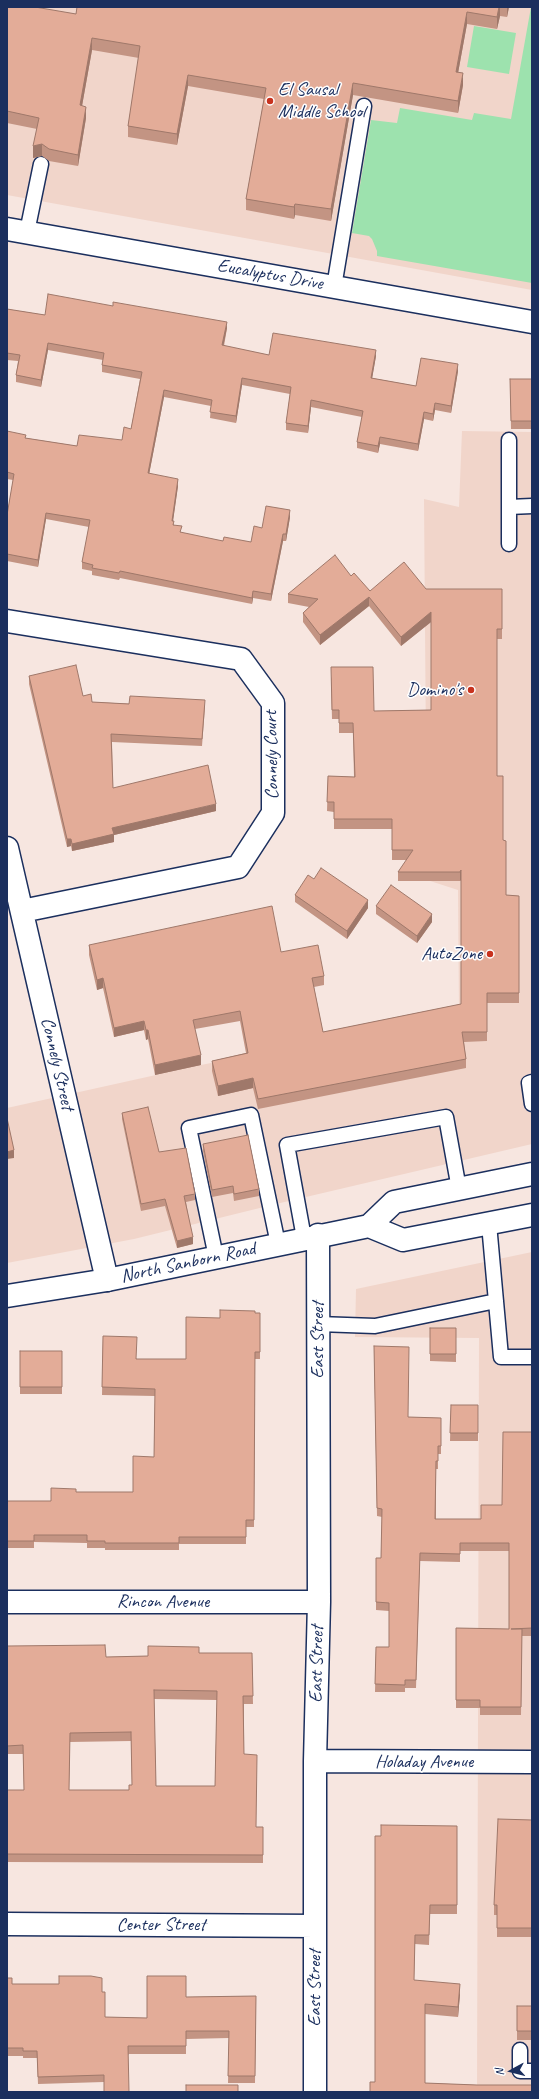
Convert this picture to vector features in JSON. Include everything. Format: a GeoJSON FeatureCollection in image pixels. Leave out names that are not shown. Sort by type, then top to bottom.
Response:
{"type":"FeatureCollection","features":[{"type":"Feature","properties":{"kind":"street","name":"Eucalyptus Drive"},"geometry":{"type":"LineString","coordinates":[[17,230],[532,322]]}},
{"type":"Feature","properties":{"kind":"street","name":"Connely Court"},"geometry":{"type":"LineString","coordinates":[[7,621],[241,659],[273,703],[273,814],[238,866],[22,911]]}},
{"type":"Feature","properties":{"kind":"street","name":"Connely Street"},"geometry":{"type":"LineString","coordinates":[[7,848],[107,1280]]}},
{"type":"Feature","properties":{"kind":"street"},"geometry":{"type":"LineString","coordinates":[[532,1174],[394,1202],[369,1226],[403,1240],[532,1215]]}},
{"type":"Feature","properties":{"kind":"street","name":"North Sanborn Road"},"geometry":{"type":"LineString","coordinates":[[7,1296],[107,1280],[216,1256],[369,1226]]}},
{"type":"Feature","properties":{"kind":"street","name":"East Street"},"geometry":{"type":"LineString","coordinates":[[311,1237],[318,1324],[318,1602],[315,1761],[315,2092]]}},
{"type":"Feature","properties":{"kind":"street","name":"Rincon Avenue"},"geometry":{"type":"LineString","coordinates":[[7,1602],[318,1602]]}},
{"type":"Feature","properties":{"kind":"street","name":"Holaday Avenue"},"geometry":{"type":"LineString","coordinates":[[315,1761],[532,1762]]}},
{"type":"Feature","properties":{"kind":"street","name":"Center Street"},"geometry":{"type":"LineString","coordinates":[[7,1924],[315,1926]]}},
{"type":"Feature","properties":{"kind":"lane"},"geometry":{"type":"LineString","coordinates":[[334,287],[364,106]]}},
{"type":"Feature","properties":{"kind":"lane"},"geometry":{"type":"LineString","coordinates":[[17,230],[41,164]]}},
{"type":"Feature","properties":{"kind":"lane"},"geometry":{"type":"LineString","coordinates":[[509,440],[509,544]]}},
{"type":"Feature","properties":{"kind":"lane"},"geometry":{"type":"LineString","coordinates":[[509,507],[532,506]]}},
{"type":"Feature","properties":{"kind":"lane"},"geometry":{"type":"LineString","coordinates":[[532,1082],[529,1083],[532,1104]]}},
{"type":"Feature","properties":{"kind":"lane"},"geometry":{"type":"LineString","coordinates":[[216,1256],[189,1128],[251,1115],[278,1244]]}},
{"type":"Feature","properties":{"kind":"lane"},"geometry":{"type":"LineString","coordinates":[[311,1237],[287,1145],[446,1117],[459,1189]]}},
{"type":"Feature","properties":{"kind":"lane"},"geometry":{"type":"LineString","coordinates":[[489,1224],[501,1358],[532,1357]]}},
{"type":"Feature","properties":{"kind":"lane"},"geometry":{"type":"LineString","coordinates":[[318,1324],[374,1326],[496,1301]]}},
{"type":"Feature","properties":{"kind":"lane"},"geometry":{"type":"LineString","coordinates":[[520,2050],[520,2071],[532,2071]]}},
{"type":"Feature","properties":{"kind":"shaded area","name":"El Sausal Middle School"},"geometry":{"type":"Polygon","coordinates":[[[7,7],[532,7],[532,290],[7,195],[7,7]]]}},
{"type":"Feature","properties":{"kind":"shaded area"},"geometry":{"type":"Polygon","coordinates":[[[462,431],[532,432],[532,1144],[134,1239],[7,1263],[7,1108],[201,1065],[459,1013],[458,890],[427,880],[424,499],[459,507],[462,431]]]}},
{"type":"Feature","properties":{"kind":"shaded area"},"geometry":{"type":"Polygon","coordinates":[[[532,1252],[532,2092],[477,2092],[479,1338],[355,1337],[356,1289],[532,1252]]]}},
{"type":"Feature","properties":{"kind":"green space"},"geometry":{"type":"Polygon","coordinates":[[[531,7],[532,283],[377,256],[377,251],[372,239],[369,236],[352,233],[371,120],[397,123],[400,108],[472,120],[474,113],[511,119],[531,7]]]}},
{"type":"Feature","properties":{"kind":"green space"},"geometry":{"type":"Polygon","coordinates":[[[474,26],[516,33],[509,74],[467,67],[474,26]]]}},
{"type":"Feature","properties":{"kind":"building"},"geometry":{"type":"Polygon","coordinates":[[[7,7],[35,7],[76,14],[77,7],[499,7],[497,17],[467,12],[456,72],[463,73],[458,101],[353,83],[331,209],[295,204],[294,207],[246,199],[266,88],[188,75],[177,134],[128,126],[140,46],[92,38],[80,105],[86,107],[78,155],[49,149],[42,144],[33,146],[39,118],[7,111],[7,7]]]}},
{"type":"Feature","properties":{"kind":"building"},"geometry":{"type":"Polygon","coordinates":[[[48,294],[113,306],[113,302],[227,322],[222,345],[269,355],[273,333],[376,350],[371,378],[416,386],[421,358],[458,364],[451,406],[435,403],[433,414],[424,412],[418,444],[380,437],[378,446],[357,442],[363,411],[311,400],[308,426],[286,423],[291,387],[242,378],[236,416],[210,412],[212,400],[164,390],[148,473],[178,479],[172,521],[174,521],[173,525],[182,526],[180,532],[223,541],[224,537],[251,542],[254,526],[262,528],[266,506],[290,510],[286,534],[283,534],[271,594],[253,591],[252,598],[120,571],[119,573],[92,568],[93,565],[82,562],[90,520],[46,513],[38,560],[7,554],[7,515],[14,474],[7,472],[7,431],[26,435],[25,438],[77,446],[79,435],[122,440],[124,427],[131,429],[142,372],[102,365],[104,353],[48,343],[41,380],[16,375],[20,355],[7,353],[7,309],[45,315],[48,294]]]}},
{"type":"Feature","properties":{"kind":"building"},"geometry":{"type":"Polygon","coordinates":[[[510,379],[532,379],[532,421],[511,421],[510,379]]]}},
{"type":"Feature","properties":{"kind":"building"},"geometry":{"type":"Polygon","coordinates":[[[335,555],[351,576],[354,573],[370,591],[404,562],[426,589],[502,589],[502,629],[497,629],[497,776],[503,776],[503,840],[506,841],[506,895],[519,896],[519,993],[487,993],[487,1032],[462,1032],[466,1059],[258,1099],[253,1078],[218,1086],[212,1061],[248,1053],[240,1011],[193,1020],[201,1055],[155,1065],[148,1030],[146,1030],[144,1021],[114,1028],[103,978],[97,980],[89,945],[272,906],[281,952],[318,945],[324,976],[312,978],[323,1032],[461,1004],[461,870],[460,872],[398,872],[413,850],[392,850],[392,819],[334,819],[334,802],[327,802],[328,776],[355,777],[353,723],[339,723],[339,710],[332,710],[331,667],[373,667],[374,711],[431,710],[431,612],[401,637],[369,597],[320,635],[303,613],[318,599],[288,594],[335,555]]]}},
{"type":"Feature","properties":{"kind":"building"},"geometry":{"type":"Polygon","coordinates":[[[76,665],[83,696],[91,694],[92,702],[129,704],[130,696],[205,700],[202,739],[111,734],[113,788],[208,765],[216,804],[112,828],[114,834],[72,844],[71,839],[67,839],[29,676],[76,665]]]}},
{"type":"Feature","properties":{"kind":"building"},"geometry":{"type":"Polygon","coordinates":[[[321,868],[368,900],[347,931],[295,895],[308,875],[314,879],[321,868]]]}},
{"type":"Feature","properties":{"kind":"building"},"geometry":{"type":"Polygon","coordinates":[[[391,885],[432,914],[417,936],[376,906],[391,885]]]}},
{"type":"Feature","properties":{"kind":"building"},"geometry":{"type":"Polygon","coordinates":[[[148,1107],[159,1152],[186,1148],[195,1194],[184,1196],[193,1237],[177,1241],[165,1199],[141,1204],[122,1113],[148,1107]]]}},
{"type":"Feature","properties":{"kind":"building"},"geometry":{"type":"Polygon","coordinates":[[[7,1118],[14,1150],[7,1152],[7,1118]]]}},
{"type":"Feature","properties":{"kind":"building"},"geometry":{"type":"Polygon","coordinates":[[[248,1135],[259,1189],[234,1194],[233,1186],[212,1190],[203,1144],[248,1135]]]}},
{"type":"Feature","properties":{"kind":"building"},"geometry":{"type":"Polygon","coordinates":[[[220,1310],[255,1311],[255,1313],[260,1313],[260,1352],[255,1352],[254,1520],[246,1520],[246,1537],[179,1537],[179,1543],[105,1543],[105,1541],[87,1541],[87,1535],[34,1535],[34,1541],[7,1541],[7,1501],[51,1501],[51,1488],[76,1489],[76,1492],[133,1492],[133,1456],[154,1457],[155,1389],[102,1387],[103,1336],[137,1337],[136,1359],[186,1359],[186,1317],[220,1318],[220,1310]]]}},
{"type":"Feature","properties":{"kind":"building"},"geometry":{"type":"Polygon","coordinates":[[[430,1328],[456,1328],[456,1354],[430,1354],[430,1328]]]}},
{"type":"Feature","properties":{"kind":"building"},"geometry":{"type":"Polygon","coordinates":[[[374,1346],[409,1347],[408,1417],[441,1418],[441,1446],[438,1446],[438,1461],[436,1461],[435,1519],[481,1519],[481,1505],[502,1505],[503,1432],[532,1432],[532,1628],[511,1629],[522,1629],[521,1707],[480,1707],[480,1700],[456,1700],[456,1628],[509,1629],[509,1543],[460,1543],[460,1554],[420,1553],[416,1680],[405,1680],[405,1685],[375,1684],[376,1647],[389,1647],[389,1603],[376,1602],[376,1558],[381,1558],[382,1509],[377,1508],[374,1346]]]}},
{"type":"Feature","properties":{"kind":"building"},"geometry":{"type":"Polygon","coordinates":[[[20,1351],[62,1351],[62,1387],[20,1387],[20,1351]]]}},
{"type":"Feature","properties":{"kind":"building"},"geometry":{"type":"Polygon","coordinates":[[[451,1405],[478,1405],[478,1433],[450,1433],[451,1405]]]}},
{"type":"Feature","properties":{"kind":"building"},"geometry":{"type":"Polygon","coordinates":[[[105,1645],[106,1657],[148,1656],[148,1646],[199,1647],[199,1653],[252,1653],[253,1696],[243,1696],[244,1754],[257,1755],[256,1827],[263,1827],[263,1855],[7,1854],[7,1790],[24,1790],[23,1745],[7,1746],[7,1646],[105,1645]],[[154,1690],[156,1786],[215,1786],[217,1691],[154,1690]],[[131,1732],[70,1733],[69,1790],[129,1790],[129,1785],[132,1785],[131,1732]]]}},
{"type":"Feature","properties":{"kind":"building"},"geometry":{"type":"Polygon","coordinates":[[[498,1819],[532,1820],[532,1928],[497,1928],[497,1905],[494,1905],[498,1819]]]}},
{"type":"Feature","properties":{"kind":"building"},"geometry":{"type":"Polygon","coordinates":[[[381,1825],[457,1826],[457,1905],[430,1905],[429,1935],[415,1935],[414,1980],[460,1984],[458,2007],[425,2004],[425,2083],[532,2085],[532,2092],[370,2092],[370,2082],[375,2082],[375,1836],[381,1836],[381,1825]]]}},
{"type":"Feature","properties":{"kind":"building"},"geometry":{"type":"Polygon","coordinates":[[[59,1976],[91,1976],[102,1978],[102,1992],[105,1992],[105,2017],[147,2018],[147,1976],[186,1976],[186,1997],[256,1996],[255,2076],[228,2076],[229,2031],[186,2031],[186,2046],[128,2046],[129,2092],[104,2092],[104,2075],[38,2077],[37,2051],[23,2051],[23,2048],[7,2048],[7,1978],[12,1978],[12,1984],[59,1984],[59,1976]]]}},
{"type":"Feature","properties":{"kind":"building"},"geometry":{"type":"Polygon","coordinates":[[[517,2006],[532,2006],[532,2031],[517,2031],[517,2006]]]}},
{"type":"Feature","properties":{"kind":"building"},"geometry":{"type":"Polygon","coordinates":[[[186,2085],[238,2085],[238,2092],[186,2092],[186,2085]]]}},
{"type":"Feature","properties":{"kind":"place","name":"El Sausal Middle School"},"geometry":{"type":"Point","coordinates":[270,101]}},
{"type":"Feature","properties":{"kind":"place","name":"Domino's"},"geometry":{"type":"Point","coordinates":[471,690]}},
{"type":"Feature","properties":{"kind":"place","name":"AutoZone"},"geometry":{"type":"Point","coordinates":[490,954]}}]}
